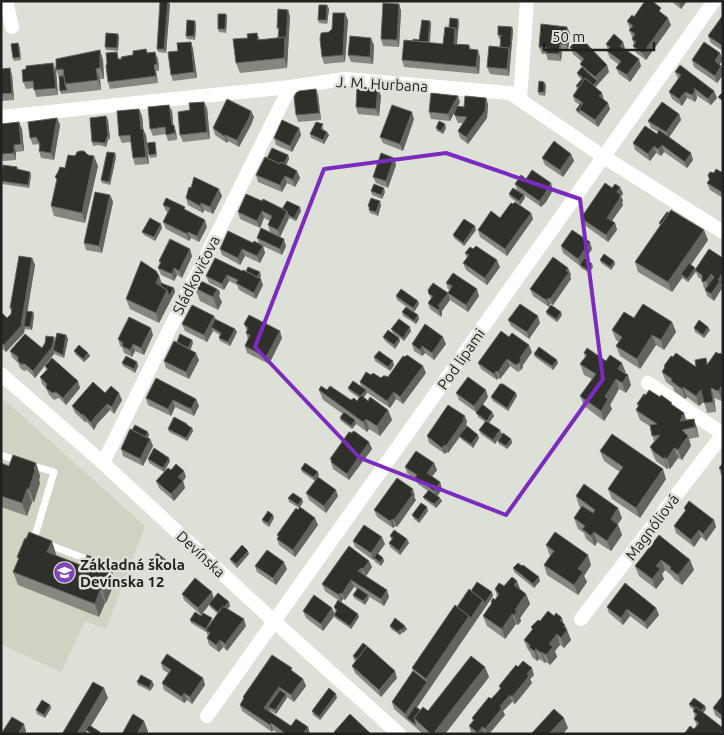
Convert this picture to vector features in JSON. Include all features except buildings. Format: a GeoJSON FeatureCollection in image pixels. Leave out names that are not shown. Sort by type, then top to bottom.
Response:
{"type":"FeatureCollection","features":[{"type":"Feature","properties":{"kind":"street"},"geometry":{"type":"LineString","coordinates":[[6,1],[12,26]]}},
{"type":"Feature","properties":{"kind":"street"},"geometry":{"type":"LineString","coordinates":[[520,100],[528,1]]}},
{"type":"Feature","properties":{"kind":"street","name":"Pod lipami"},"geometry":{"type":"LineString","coordinates":[[207,716],[714,1]]}},
{"type":"Feature","properties":{"kind":"street","name":"J. M. Hurbana"},"geometry":{"type":"LineString","coordinates":[[1,117],[290,87],[345,79],[510,93],[604,157],[723,232]]}},
{"type":"Feature","properties":{"kind":"street","name":"Sládkovičova"},"geometry":{"type":"LineString","coordinates":[[103,463],[290,87]]}},
{"type":"Feature","properties":{"kind":"street","name":"Devínska"},"geometry":{"type":"LineString","coordinates":[[1,374],[103,463],[399,734]]}},
{"type":"Feature","properties":{"kind":"street","name":"Magnóliová"},"geometry":{"type":"LineString","coordinates":[[581,619],[723,434],[648,383]]}},
{"type":"Feature","properties":{"kind":"lane"},"geometry":{"type":"LineString","coordinates":[[1,455],[54,472],[34,539],[101,564]]}},
{"type":"Feature","properties":{"kind":"highlighted area"},"geometry":{"type":"Polygon","coordinates":[[[446,153],[580,199],[603,379],[506,515],[360,458],[255,347],[324,169],[446,153]]]}},
{"type":"Feature","properties":{"kind":"shaded area","name":"Základná škola Devínska 12"},"geometry":{"type":"Polygon","coordinates":[[[1,397],[145,526],[106,629],[85,621],[61,672],[1,644],[1,397]]]}},
{"type":"Feature","properties":{"kind":"place","name":"Základná škola Devínska 12"},"geometry":{"type":"Point","coordinates":[64,573]}}]}
